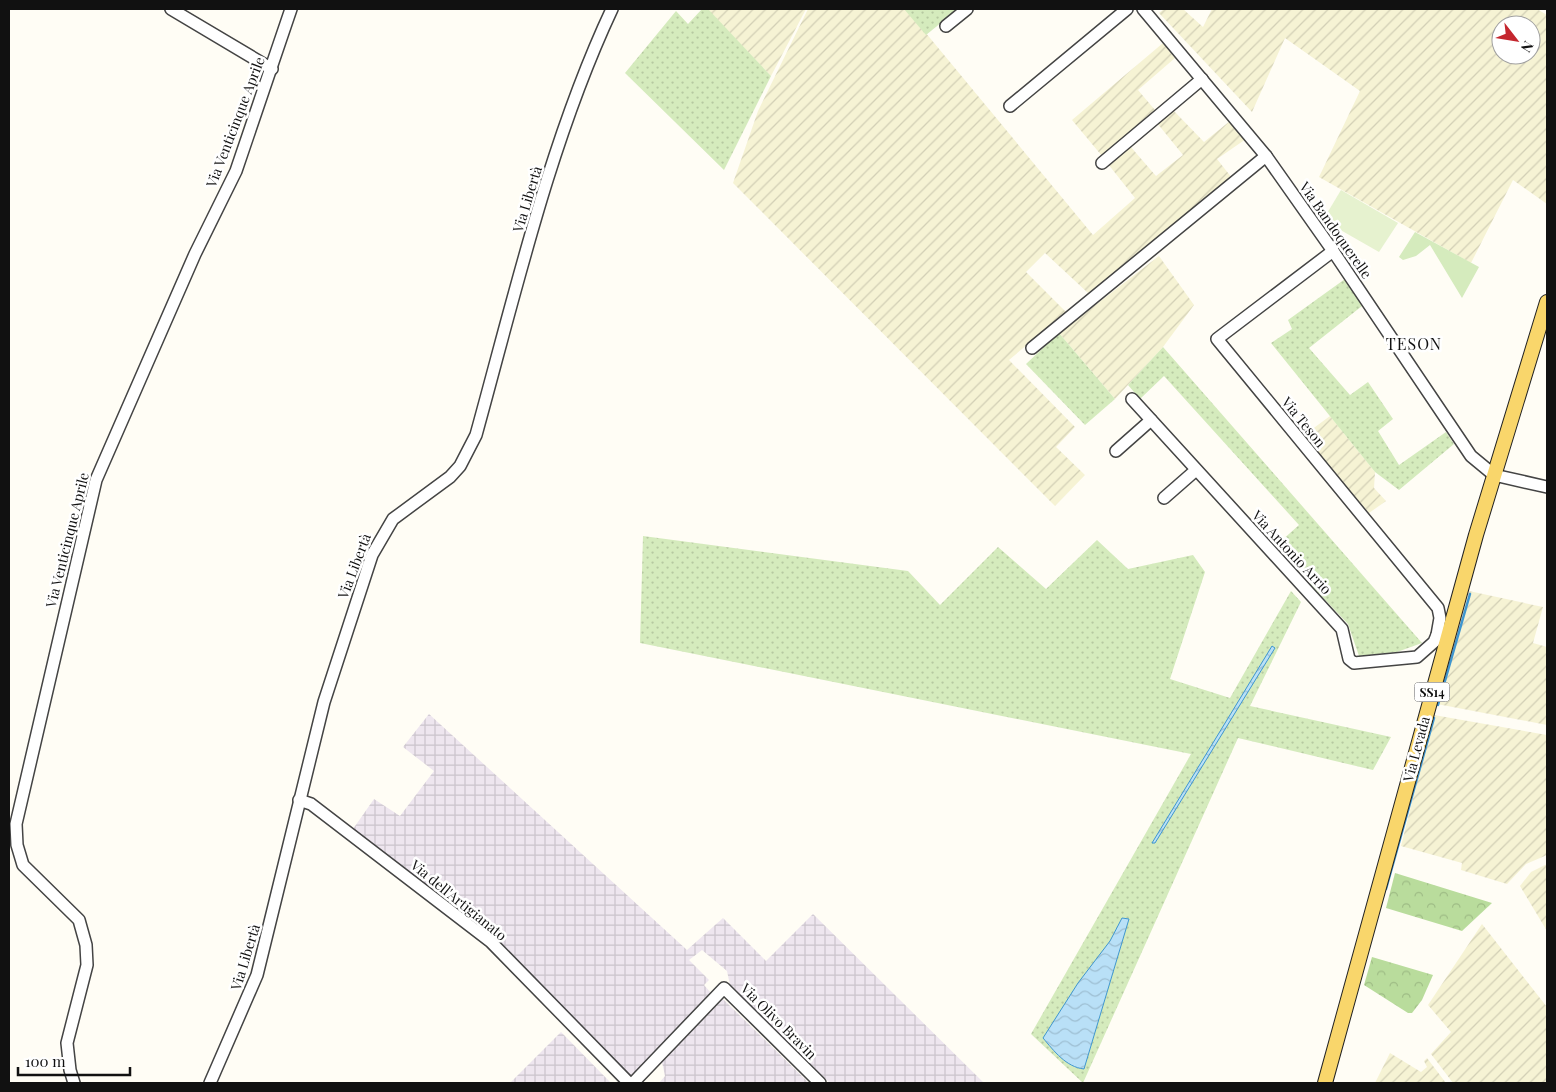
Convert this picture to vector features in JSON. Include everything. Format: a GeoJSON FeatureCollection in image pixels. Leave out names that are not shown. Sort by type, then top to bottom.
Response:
{"type":"FeatureCollection","features":[{"type":"Feature","properties":{"kind":"main road","name":"Via Levada"},"geometry":{"type":"LineString","coordinates":[[1325,1083],[1442,637],[1547,302]]}},
{"type":"Feature","properties":{"kind":"street"},"geometry":{"type":"LineString","coordinates":[[171,9],[272,69]]}},
{"type":"Feature","properties":{"kind":"street","name":"Via Venticinque Aprile"},"geometry":{"type":"LineString","coordinates":[[74,1083],[70,1070],[67,1043],[87,964],[86,944],[79,920],[23,865],[18,845],[16,824],[96,480],[195,254],[236,171],[291,9]]}},
{"type":"Feature","properties":{"kind":"street","name":"Via Libertà"},"geometry":{"type":"LineString","coordinates":[[210,1083],[257,975],[267,942],[299,800],[324,702],[378,542],[393,519],[450,477],[460,466],[476,435],[546,184],[591,54],[612,9]]}},
{"type":"Feature","properties":{"kind":"street"},"geometry":{"type":"LineString","coordinates":[[946,26],[968,9]]}},
{"type":"Feature","properties":{"kind":"street"},"geometry":{"type":"LineString","coordinates":[[1010,106],[1127,9]]}},
{"type":"Feature","properties":{"kind":"street","name":"Via Bandoquerelle"},"geometry":{"type":"LineString","coordinates":[[1143,9],[1266,156],[1333,251],[1461,444],[1482,467],[1494,476]]}},
{"type":"Feature","properties":{"kind":"street"},"geometry":{"type":"LineString","coordinates":[[1102,163],[1202,79]]}},
{"type":"Feature","properties":{"kind":"street"},"geometry":{"type":"LineString","coordinates":[[1032,348],[1266,156]]}},
{"type":"Feature","properties":{"kind":"street","name":"Via Teson"},"geometry":{"type":"LineString","coordinates":[[1333,251],[1217,339],[1438,608],[1442,637]]}},
{"type":"Feature","properties":{"kind":"street","name":"Via Antonio Arrio"},"geometry":{"type":"LineString","coordinates":[[1132,399],[1342,629],[1349,659],[1354,663],[1417,657],[1442,637]]}},
{"type":"Feature","properties":{"kind":"street"},"geometry":{"type":"LineString","coordinates":[[1116,451],[1150,420]]}},
{"type":"Feature","properties":{"kind":"street"},"geometry":{"type":"LineString","coordinates":[[1164,498],[1196,470]]}},
{"type":"Feature","properties":{"kind":"street"},"geometry":{"type":"LineString","coordinates":[[1494,476],[1547,487]]}},
{"type":"Feature","properties":{"kind":"street","name":"Via dell'Artigianato"},"geometry":{"type":"LineString","coordinates":[[299,800],[311,804],[491,942],[631,1083]]}},
{"type":"Feature","properties":{"kind":"street","name":"Via Olivo Bravin"},"geometry":{"type":"LineString","coordinates":[[631,1083],[724,988],[820,1083]]}},
{"type":"Feature","properties":{"kind":"shaded area"},"geometry":{"type":"Polygon","coordinates":[[[707,9],[806,9],[771,76],[707,9]]]}},
{"type":"Feature","properties":{"kind":"shaded area"},"geometry":{"type":"Polygon","coordinates":[[[808,9],[906,9],[1093,235],[1135,198],[1108,164],[1130,146],[1156,176],[1183,155],[1157,123],[1173,110],[1204,142],[1230,121],[1246,139],[1217,159],[1232,178],[1122,269],[1088,293],[1045,253],[1026,272],[1066,312],[1009,360],[1075,427],[1056,447],[1085,475],[1055,506],[733,183],[758,111],[808,9]]]}},
{"type":"Feature","properties":{"kind":"shaded area"},"geometry":{"type":"Polygon","coordinates":[[[1164,9],[1183,9],[1203,27],[1212,9],[1537,9],[1547,15],[1547,204],[1513,180],[1471,263],[1319,177],[1360,91],[1285,38],[1252,112],[1159,13],[1164,9]]]}},
{"type":"Feature","properties":{"kind":"shaded area"},"geometry":{"type":"Polygon","coordinates":[[[1163,43],[1175,58],[1138,90],[1155,110],[1102,156],[1072,120],[1163,43]]]}},
{"type":"Feature","properties":{"kind":"shaded area"},"geometry":{"type":"Polygon","coordinates":[[[1159,256],[1194,305],[1163,347],[1115,399],[1059,333],[1159,256]]]}},
{"type":"Feature","properties":{"kind":"shaded area"},"geometry":{"type":"Polygon","coordinates":[[[1330,416],[1375,472],[1374,488],[1386,501],[1369,513],[1303,436],[1330,416]]]}},
{"type":"Feature","properties":{"kind":"shaded area"},"geometry":{"type":"Polygon","coordinates":[[[1469,591],[1543,607],[1533,643],[1547,647],[1547,725],[1437,704],[1469,591]]]}},
{"type":"Feature","properties":{"kind":"shaded area"},"geometry":{"type":"Polygon","coordinates":[[[429,714],[687,950],[723,918],[766,961],[813,914],[984,1083],[830,1083],[731,990],[727,971],[702,950],[689,960],[709,980],[704,985],[712,994],[633,1079],[493,936],[353,829],[374,799],[400,816],[434,771],[403,747],[429,714]]]}},
{"type":"Feature","properties":{"kind":"shaded area"},"geometry":{"type":"Polygon","coordinates":[[[1434,715],[1547,735],[1547,855],[1526,864],[1507,884],[1461,870],[1462,863],[1401,846],[1434,715]]]}},
{"type":"Feature","properties":{"kind":"shaded area"},"geometry":{"type":"Polygon","coordinates":[[[1547,864],[1547,931],[1520,886],[1531,872],[1547,864]]]}},
{"type":"Feature","properties":{"kind":"shaded area"},"geometry":{"type":"Polygon","coordinates":[[[1482,924],[1547,1007],[1547,1083],[1453,1083],[1431,1054],[1451,1032],[1428,1005],[1482,924]]]}},
{"type":"Feature","properties":{"kind":"shaded area"},"geometry":{"type":"Polygon","coordinates":[[[723,999],[809,1083],[659,1083],[665,1076],[662,1062],[723,999]]]}},
{"type":"Feature","properties":{"kind":"shaded area"},"geometry":{"type":"Polygon","coordinates":[[[561,1032],[611,1083],[510,1083],[561,1032]]]}},
{"type":"Feature","properties":{"kind":"shaded area"},"geometry":{"type":"Polygon","coordinates":[[[1390,1053],[1421,1072],[1427,1067],[1424,1061],[1427,1058],[1446,1083],[1375,1083],[1390,1053]]]}},
{"type":"Feature","properties":{"kind":"green space"},"geometry":{"type":"Polygon","coordinates":[[[702,9],[708,9],[771,76],[724,170],[625,73],[676,11],[688,24],[702,9]]]}},
{"type":"Feature","properties":{"kind":"green space"},"geometry":{"type":"Polygon","coordinates":[[[904,9],[958,9],[926,35],[904,9]]]}},
{"type":"Feature","properties":{"kind":"green space"},"geometry":{"type":"Polygon","coordinates":[[[1341,190],[1398,223],[1379,252],[1323,220],[1341,190]]]}},
{"type":"Feature","properties":{"kind":"green space"},"geometry":{"type":"Polygon","coordinates":[[[1415,232],[1479,267],[1462,298],[1430,245],[1416,256],[1403,260],[1399,257],[1415,232]]]}},
{"type":"Feature","properties":{"kind":"green space"},"geometry":{"type":"Polygon","coordinates":[[[1345,279],[1362,306],[1309,348],[1350,395],[1368,382],[1393,419],[1378,431],[1399,465],[1446,432],[1454,444],[1399,490],[1375,472],[1271,343],[1292,329],[1288,320],[1345,279]]]}},
{"type":"Feature","properties":{"kind":"green space"},"geometry":{"type":"Polygon","coordinates":[[[1059,333],[1115,399],[1085,425],[1026,364],[1059,333]]]}},
{"type":"Feature","properties":{"kind":"green space"},"geometry":{"type":"Polygon","coordinates":[[[1163,347],[1422,643],[1397,652],[1359,656],[1348,624],[1310,584],[1314,580],[1280,542],[1299,525],[1164,376],[1140,399],[1128,385],[1163,347]]]}},
{"type":"Feature","properties":{"kind":"green space"},"geometry":{"type":"Polygon","coordinates":[[[643,536],[908,571],[940,605],[998,547],[1046,589],[1097,540],[1128,569],[1193,555],[1205,572],[1170,679],[1230,698],[1291,591],[1301,602],[1250,706],[1391,737],[1373,770],[1238,738],[1083,1083],[1031,1034],[1191,754],[640,643],[643,536]]]}},
{"type":"Feature","properties":{"kind":"green space"},"geometry":{"type":"Polygon","coordinates":[[[1395,873],[1492,903],[1462,931],[1386,908],[1395,873]]]}},
{"type":"Feature","properties":{"kind":"green space"},"geometry":{"type":"Polygon","coordinates":[[[1372,957],[1433,975],[1422,1000],[1412,1013],[1408,1013],[1364,985],[1372,957]]]}},
{"type":"Feature","properties":{"kind":"water"},"geometry":{"type":"Polygon","coordinates":[[[1272,646],[1275,648],[1155,843],[1152,843],[1272,646]]]}},
{"type":"Feature","properties":{"kind":"water"},"geometry":{"type":"Polygon","coordinates":[[[1122,918],[1129,919],[1084,1069],[1078,1068],[1061,1058],[1043,1038],[1078,983],[1110,941],[1122,918]]]}},
{"type":"Feature","properties":{"kind":"waterway"},"geometry":{"type":"LineString","coordinates":[[1438,705],[1470,594]]}},
{"type":"Feature","properties":{"kind":"waterway"},"geometry":{"type":"LineString","coordinates":[[1386,889],[1434,718]]}},
{"type":"Feature","properties":{"kind":"district","name":"TESON"},"geometry":{"type":"Point","coordinates":[1414,343]}}]}
